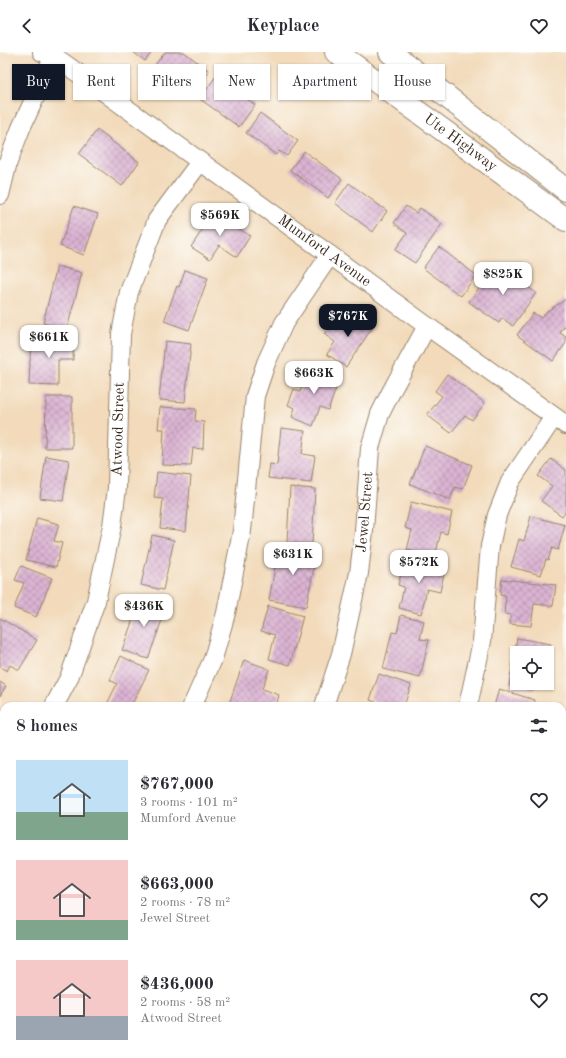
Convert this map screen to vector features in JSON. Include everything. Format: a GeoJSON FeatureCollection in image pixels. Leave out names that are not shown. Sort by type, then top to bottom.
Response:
{"type":"FeatureCollection","features":[{"type":"Feature","properties":{"kind":"main road","name":"Ute Highway"},"geometry":{"type":"LineString","coordinates":[[336,52],[566,220]]}},
{"type":"Feature","properties":{"kind":"main road","name":"Ute Highway"},"geometry":{"type":"LineString","coordinates":[[390,52],[566,190]]}},
{"type":"Feature","properties":{"kind":"street","name":"Mumford Avenue"},"geometry":{"type":"LineString","coordinates":[[48,54],[560,421]]}},
{"type":"Feature","properties":{"kind":"street"},"geometry":{"type":"LineString","coordinates":[[0,195],[8,162],[48,54]]}},
{"type":"Feature","properties":{"kind":"street","name":"Atwood Street"},"geometry":{"type":"LineString","coordinates":[[56,702],[69,678],[96,601],[112,526],[117,488],[121,334],[129,292],[157,220],[200,162]]}},
{"type":"Feature","properties":{"kind":"street"},"geometry":{"type":"LineString","coordinates":[[194,702],[213,659],[226,613],[242,531],[255,396],[266,363],[284,324],[330,255]]}},
{"type":"Feature","properties":{"kind":"street","name":"Jewel Street"},"geometry":{"type":"LineString","coordinates":[[325,702],[341,654],[359,573],[364,531],[370,448],[380,414],[427,326]]}},
{"type":"Feature","properties":{"kind":"street"},"geometry":{"type":"LineString","coordinates":[[469,702],[482,641],[490,546],[497,516],[510,482],[560,421]]}},
{"type":"Feature","properties":{"kind":"building"},"geometry":{"type":"Polygon","coordinates":[[[133,52],[152,52],[145,61],[133,52]]]}},
{"type":"Feature","properties":{"kind":"building"},"geometry":{"type":"Polygon","coordinates":[[[165,52],[184,52],[200,64],[156,64],[165,52]]]}},
{"type":"Feature","properties":{"kind":"building"},"geometry":{"type":"Polygon","coordinates":[[[214,79],[214,100],[248,100],[255,105],[239,127],[201,100],[206,100],[206,90],[214,79]]]}},
{"type":"Feature","properties":{"kind":"building"},"geometry":{"type":"Polygon","coordinates":[[[260,113],[298,141],[287,156],[279,151],[276,155],[246,133],[260,113]]]}},
{"type":"Feature","properties":{"kind":"building"},"geometry":{"type":"Polygon","coordinates":[[[97,130],[139,162],[122,186],[79,154],[97,130]]]}},
{"type":"Feature","properties":{"kind":"building"},"geometry":{"type":"Polygon","coordinates":[[[304,151],[342,179],[328,198],[290,170],[304,151]]]}},
{"type":"Feature","properties":{"kind":"building"},"geometry":{"type":"Polygon","coordinates":[[[349,183],[387,211],[373,232],[335,203],[349,183]]]}},
{"type":"Feature","properties":{"kind":"building"},"geometry":{"type":"Polygon","coordinates":[[[74,206],[98,214],[84,255],[60,246],[74,206]]]}},
{"type":"Feature","properties":{"kind":"building"},"geometry":{"type":"Polygon","coordinates":[[[406,206],[416,213],[420,208],[442,224],[415,263],[395,250],[407,233],[394,223],[406,206]]]}},
{"type":"Feature","properties":{"kind":"building"},"geometry":{"type":"Polygon","coordinates":[[[214,212],[250,236],[237,257],[219,245],[210,259],[191,247],[214,212]]]}},
{"type":"Feature","properties":{"kind":"building"},"geometry":{"type":"Polygon","coordinates":[[[439,247],[476,275],[461,296],[423,268],[439,247]]]}},
{"type":"Feature","properties":{"kind":"building"},"geometry":{"type":"Polygon","coordinates":[[[496,264],[536,293],[513,326],[502,318],[499,323],[469,302],[496,264]]]}},
{"type":"Feature","properties":{"kind":"building"},"geometry":{"type":"Polygon","coordinates":[[[57,266],[82,273],[67,329],[43,323],[57,266]]]}},
{"type":"Feature","properties":{"kind":"building"},"geometry":{"type":"Polygon","coordinates":[[[185,270],[208,278],[189,330],[164,321],[177,286],[179,287],[185,270]]]}},
{"type":"Feature","properties":{"kind":"building"},"geometry":{"type":"Polygon","coordinates":[[[566,299],[566,327],[563,328],[560,333],[566,337],[566,343],[553,361],[517,335],[533,313],[541,318],[546,312],[566,299]]]}},
{"type":"Feature","properties":{"kind":"building"},"geometry":{"type":"Polygon","coordinates":[[[354,312],[374,325],[346,367],[327,354],[335,342],[324,334],[335,318],[345,325],[354,312]]]}},
{"type":"Feature","properties":{"kind":"building"},"geometry":{"type":"Polygon","coordinates":[[[31,336],[74,337],[73,360],[58,360],[58,386],[29,385],[31,336]]]}},
{"type":"Feature","properties":{"kind":"building"},"geometry":{"type":"Polygon","coordinates":[[[165,341],[191,344],[185,402],[159,400],[165,341]]]}},
{"type":"Feature","properties":{"kind":"building"},"geometry":{"type":"Polygon","coordinates":[[[309,366],[340,378],[328,410],[320,407],[313,426],[292,417],[295,408],[288,405],[294,389],[300,392],[309,366]]]}},
{"type":"Feature","properties":{"kind":"building"},"geometry":{"type":"Polygon","coordinates":[[[447,374],[485,403],[472,420],[465,415],[451,433],[427,415],[442,396],[435,391],[447,374]]]}},
{"type":"Feature","properties":{"kind":"building"},"geometry":{"type":"Polygon","coordinates":[[[46,397],[72,397],[72,448],[45,448],[46,397]]]}},
{"type":"Feature","properties":{"kind":"building"},"geometry":{"type":"Polygon","coordinates":[[[160,407],[196,409],[195,421],[204,422],[203,449],[193,448],[191,466],[162,465],[164,429],[158,429],[160,407]]]}},
{"type":"Feature","properties":{"kind":"building"},"geometry":{"type":"Polygon","coordinates":[[[281,428],[305,431],[302,454],[315,456],[311,483],[268,478],[270,464],[277,465],[281,428]]]}},
{"type":"Feature","properties":{"kind":"building"},"geometry":{"type":"Polygon","coordinates":[[[425,446],[472,465],[463,489],[455,487],[450,500],[410,484],[425,446]]]}},
{"type":"Feature","properties":{"kind":"building"},"geometry":{"type":"Polygon","coordinates":[[[46,456],[69,460],[63,501],[40,498],[46,456]]]}},
{"type":"Feature","properties":{"kind":"building"},"geometry":{"type":"Polygon","coordinates":[[[551,459],[566,470],[566,511],[562,516],[541,501],[552,486],[538,476],[551,459]]]}},
{"type":"Feature","properties":{"kind":"building"},"geometry":{"type":"Polygon","coordinates":[[[157,472],[191,476],[186,531],[160,528],[163,499],[154,498],[157,472]]]}},
{"type":"Feature","properties":{"kind":"building"},"geometry":{"type":"Polygon","coordinates":[[[290,487],[315,489],[312,544],[287,543],[290,487]]]}},
{"type":"Feature","properties":{"kind":"building"},"geometry":{"type":"Polygon","coordinates":[[[411,502],[452,512],[447,534],[441,532],[435,557],[407,550],[412,530],[405,528],[411,502]]]}},
{"type":"Feature","properties":{"kind":"building"},"geometry":{"type":"Polygon","coordinates":[[[531,516],[565,525],[558,550],[552,548],[548,560],[546,559],[541,575],[511,567],[519,539],[524,541],[531,516]]]}},
{"type":"Feature","properties":{"kind":"building"},"geometry":{"type":"Polygon","coordinates":[[[37,518],[59,524],[54,541],[62,543],[56,567],[26,560],[37,518]]]}},
{"type":"Feature","properties":{"kind":"building"},"geometry":{"type":"Polygon","coordinates":[[[152,535],[174,540],[163,590],[141,585],[152,535]]]}},
{"type":"Feature","properties":{"kind":"building"},"geometry":{"type":"Polygon","coordinates":[[[279,546],[317,553],[306,607],[269,600],[279,546]]]}},
{"type":"Feature","properties":{"kind":"building"},"geometry":{"type":"Polygon","coordinates":[[[405,559],[445,569],[440,592],[427,589],[421,614],[399,608],[404,587],[398,585],[405,559]]]}},
{"type":"Feature","properties":{"kind":"building"},"geometry":{"type":"Polygon","coordinates":[[[21,566],[52,578],[36,617],[14,608],[24,583],[15,580],[21,566]]]}},
{"type":"Feature","properties":{"kind":"building"},"geometry":{"type":"Polygon","coordinates":[[[502,579],[556,585],[553,606],[534,604],[531,626],[510,624],[511,615],[504,614],[506,596],[500,595],[502,579]]]}},
{"type":"Feature","properties":{"kind":"building"},"geometry":{"type":"Polygon","coordinates":[[[141,597],[167,606],[148,659],[122,650],[141,597]]]}},
{"type":"Feature","properties":{"kind":"building"},"geometry":{"type":"Polygon","coordinates":[[[268,606],[303,616],[290,665],[269,659],[275,635],[261,631],[268,606]]]}},
{"type":"Feature","properties":{"kind":"building"},"geometry":{"type":"Polygon","coordinates":[[[401,615],[424,621],[420,639],[429,640],[420,678],[383,669],[392,632],[397,633],[401,615]]]}},
{"type":"Feature","properties":{"kind":"building"},"geometry":{"type":"Polygon","coordinates":[[[0,618],[37,640],[19,670],[10,665],[7,671],[0,667],[0,618]]]}},
{"type":"Feature","properties":{"kind":"building"},"geometry":{"type":"Polygon","coordinates":[[[517,638],[551,644],[551,646],[516,646],[517,638]]]}},
{"type":"Feature","properties":{"kind":"building"},"geometry":{"type":"Polygon","coordinates":[[[121,656],[149,670],[133,702],[108,702],[117,684],[110,680],[121,656]]]}},
{"type":"Feature","properties":{"kind":"building"},"geometry":{"type":"Polygon","coordinates":[[[244,660],[269,669],[262,689],[279,695],[277,702],[230,702],[244,660]]]}},
{"type":"Feature","properties":{"kind":"building"},"geometry":{"type":"Polygon","coordinates":[[[379,674],[411,685],[405,702],[376,702],[370,700],[379,674]]]}},
{"type":"Feature","properties":{"kind":"building"},"geometry":{"type":"Polygon","coordinates":[[[0,682],[6,686],[0,696],[0,682]]]}},
{"type":"Feature","properties":{"kind":"building"},"geometry":{"type":"Polygon","coordinates":[[[499,689],[535,700],[535,702],[495,702],[499,689]]]}}]}
